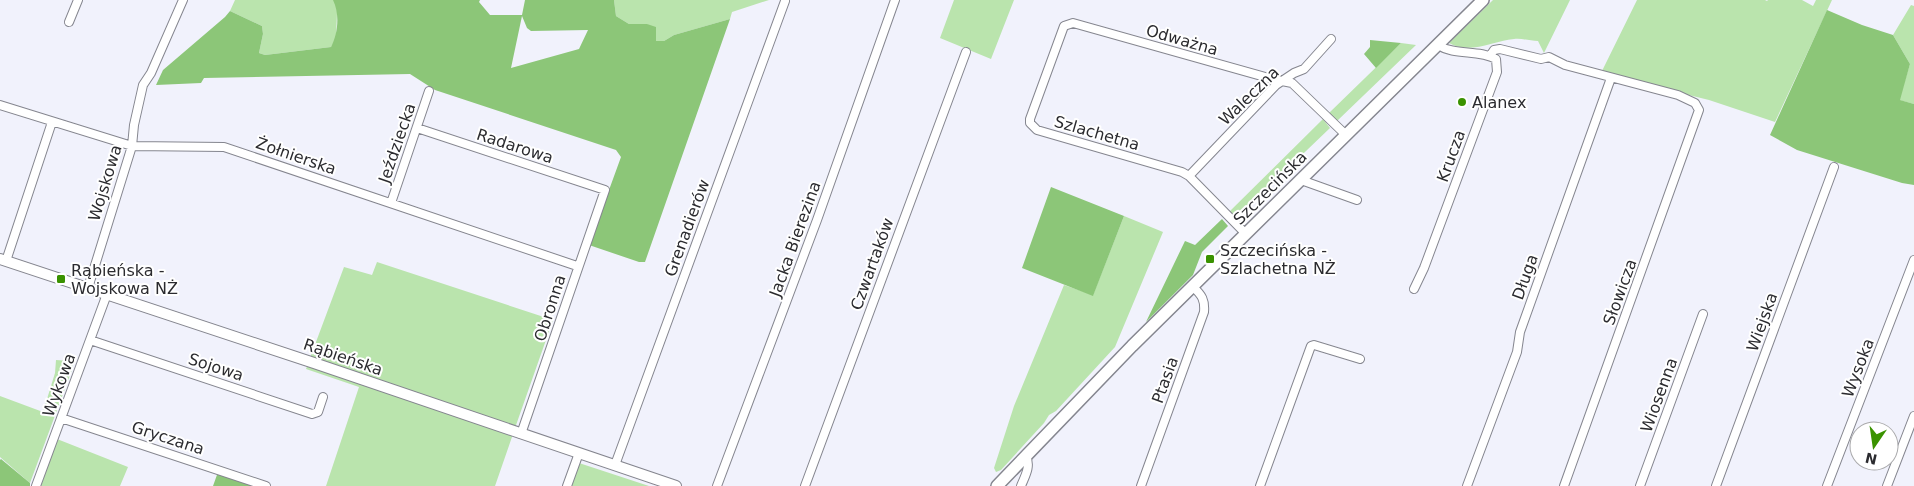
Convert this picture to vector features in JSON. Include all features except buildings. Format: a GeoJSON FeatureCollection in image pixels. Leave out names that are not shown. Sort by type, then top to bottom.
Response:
{"type":"FeatureCollection","features":[{"type":"Feature","properties":{"kind":"main road","name":"Szczecińska"},"geometry":{"type":"LineString","coordinates":[[997,486],[1246,234],[1483,0]]}},
{"type":"Feature","properties":{"kind":"street"},"geometry":{"type":"LineString","coordinates":[[69,22],[78,0]]}},
{"type":"Feature","properties":{"kind":"street","name":"Wojskowa"},"geometry":{"type":"LineString","coordinates":[[88,288],[132,146],[133,132],[143,85],[151,73],[183,0]]}},
{"type":"Feature","properties":{"kind":"street","name":"Jacka Bierezina"},"geometry":{"type":"LineString","coordinates":[[717,486],[827,193],[895,0]]}},
{"type":"Feature","properties":{"kind":"street","name":"Grenadierów"},"geometry":{"type":"LineString","coordinates":[[615,465],[785,1]]}},
{"type":"Feature","properties":{"kind":"street","name":"Odważna"},"geometry":{"type":"LineString","coordinates":[[1073,23],[1272,80],[1284,81]]}},
{"type":"Feature","properties":{"kind":"street","name":"Szlachetna"},"geometry":{"type":"LineString","coordinates":[[1073,23],[1064,26],[1061,31],[1030,123],[1037,130],[1177,170],[1188,176],[1246,234]]}},
{"type":"Feature","properties":{"kind":"street","name":"Waleczna"},"geometry":{"type":"LineString","coordinates":[[1188,176],[1276,85],[1304,69],[1331,39]]}},
{"type":"Feature","properties":{"kind":"street"},"geometry":{"type":"LineString","coordinates":[[1438,45],[1455,52],[1490,56],[1494,50],[1500,49],[1541,59],[1549,57],[1565,65],[1611,78]]}},
{"type":"Feature","properties":{"kind":"street","name":"Czwartaków"},"geometry":{"type":"LineString","coordinates":[[804,486],[966,52]]}},
{"type":"Feature","properties":{"kind":"street","name":"Krucza"},"geometry":{"type":"LineString","coordinates":[[1414,289],[1424,268],[1497,72],[1496,59],[1490,56]]}},
{"type":"Feature","properties":{"kind":"street","name":"Słowicza"},"geometry":{"type":"LineString","coordinates":[[1564,486],[1700,113],[1698,107],[1691,101],[1678,95],[1611,78]]}},
{"type":"Feature","properties":{"kind":"street","name":"Długa"},"geometry":{"type":"LineString","coordinates":[[1467,486],[1517,352],[1520,332],[1611,78]]}},
{"type":"Feature","properties":{"kind":"street"},"geometry":{"type":"LineString","coordinates":[[1284,81],[1296,86],[1346,135]]}},
{"type":"Feature","properties":{"kind":"street","name":"Jeździecka"},"geometry":{"type":"LineString","coordinates":[[391,203],[429,92]]}},
{"type":"Feature","properties":{"kind":"street","name":"Żołnierska"},"geometry":{"type":"LineString","coordinates":[[0,105],[132,146],[224,147],[578,266]]}},
{"type":"Feature","properties":{"kind":"street"},"geometry":{"type":"LineString","coordinates":[[3,260],[52,122]]}},
{"type":"Feature","properties":{"kind":"street","name":"Radarowa"},"geometry":{"type":"LineString","coordinates":[[417,128],[605,190]]}},
{"type":"Feature","properties":{"kind":"street","name":"Wiejska"},"geometry":{"type":"LineString","coordinates":[[1716,486],[1834,167]]}},
{"type":"Feature","properties":{"kind":"street"},"geometry":{"type":"LineString","coordinates":[[1301,180],[1356,200]]}},
{"type":"Feature","properties":{"kind":"street","name":"Obronna"},"geometry":{"type":"LineString","coordinates":[[521,434],[556,337],[578,266],[605,190]]}},
{"type":"Feature","properties":{"kind":"street","name":"Rąbieńska"},"geometry":{"type":"LineString","coordinates":[[3,260],[676,486]]}},
{"type":"Feature","properties":{"kind":"street","name":"Wysoka"},"geometry":{"type":"LineString","coordinates":[[1827,486],[1914,260]]}},
{"type":"Feature","properties":{"kind":"street","name":"Ptasia"},"geometry":{"type":"LineString","coordinates":[[1141,486],[1204,312],[1205,304],[1202,295],[1193,287]]}},
{"type":"Feature","properties":{"kind":"street","name":"Wykowa"},"geometry":{"type":"LineString","coordinates":[[36,486],[106,294]]}},
{"type":"Feature","properties":{"kind":"street","name":"Wiosenna"},"geometry":{"type":"LineString","coordinates":[[1640,486],[1703,314]]}},
{"type":"Feature","properties":{"kind":"street","name":"Sojowa"},"geometry":{"type":"LineString","coordinates":[[90,340],[312,414],[318,412],[323,397]]}},
{"type":"Feature","properties":{"kind":"street"},"geometry":{"type":"LineString","coordinates":[[1260,486],[1311,346],[1314,344],[1360,359]]}},
{"type":"Feature","properties":{"kind":"street"},"geometry":{"type":"LineString","coordinates":[[1888,486],[1914,416]]}},
{"type":"Feature","properties":{"kind":"street","name":"Gryczana"},"geometry":{"type":"LineString","coordinates":[[61,418],[266,486]]}},
{"type":"Feature","properties":{"kind":"street"},"geometry":{"type":"LineString","coordinates":[[567,486],[579,453]]}},
{"type":"Feature","properties":{"kind":"street"},"geometry":{"type":"LineString","coordinates":[[1021,486],[1029,464],[1026,456]]}},
{"type":"Feature","properties":{"kind":"green space"},"geometry":{"type":"Polygon","coordinates":[[[235,0],[458,0],[337,14],[336,38],[331,47],[265,55],[259,53],[263,34],[262,26],[230,11],[235,0]]]}},
{"type":"Feature","properties":{"kind":"green space"},"geometry":{"type":"Polygon","coordinates":[[[333,0],[480,0],[479,2],[490,15],[522,15],[525,0],[614,0],[616,16],[629,24],[647,24],[656,27],[656,41],[664,41],[674,35],[730,19],[645,262],[639,262],[589,245],[621,157],[616,150],[435,90],[410,74],[204,78],[201,83],[156,85],[163,70],[230,11],[262,26],[263,34],[259,53],[265,55],[331,47],[337,24],[333,0]],[[522,16],[511,68],[579,49],[588,30],[531,31],[527,28],[522,16]]]}},
{"type":"Feature","properties":{"kind":"green space"},"geometry":{"type":"Polygon","coordinates":[[[614,0],[769,0],[732,12],[730,19],[674,35],[664,41],[656,41],[647,24],[629,24],[616,16],[614,0]]]}},
{"type":"Feature","properties":{"kind":"green space"},"geometry":{"type":"Polygon","coordinates":[[[954,0],[1014,0],[991,59],[940,38],[954,0]]]}},
{"type":"Feature","properties":{"kind":"green space"},"geometry":{"type":"Polygon","coordinates":[[[1493,0],[1570,0],[1544,53],[1538,41],[1523,39],[1506,40],[1473,48],[1465,48],[1449,43],[1493,0]]]}},
{"type":"Feature","properties":{"kind":"green space"},"geometry":{"type":"Polygon","coordinates":[[[1637,0],[1802,0],[1813,6],[1816,0],[1832,0],[1775,122],[1709,100],[1636,82],[1602,71],[1637,0]]]}},
{"type":"Feature","properties":{"kind":"green space"},"geometry":{"type":"Polygon","coordinates":[[[1911,5],[1914,6],[1914,104],[1899,100],[1910,64],[1893,35],[1911,5]]]}},
{"type":"Feature","properties":{"kind":"green space"},"geometry":{"type":"Polygon","coordinates":[[[1827,10],[1862,25],[1893,35],[1910,64],[1900,100],[1914,104],[1914,185],[1902,183],[1797,150],[1770,135],[1827,10]]]}},
{"type":"Feature","properties":{"kind":"green space"},"geometry":{"type":"Polygon","coordinates":[[[1370,40],[1401,43],[1376,68],[1364,54],[1370,47],[1370,40]]]}},
{"type":"Feature","properties":{"kind":"green space"},"geometry":{"type":"Polygon","coordinates":[[[1401,43],[1416,45],[1337,121],[1329,113],[1401,43]]]}},
{"type":"Feature","properties":{"kind":"green space"},"geometry":{"type":"Polygon","coordinates":[[[1323,119],[1330,128],[1236,218],[1229,212],[1323,119]]]}},
{"type":"Feature","properties":{"kind":"green space"},"geometry":{"type":"Polygon","coordinates":[[[1051,187],[1124,216],[1093,296],[1022,268],[1051,187]]]}},
{"type":"Feature","properties":{"kind":"green space"},"geometry":{"type":"Polygon","coordinates":[[[1124,216],[1163,232],[1115,347],[1056,411],[1049,415],[1001,470],[996,472],[994,468],[1014,406],[1064,285],[1093,295],[1124,216]]]}},
{"type":"Feature","properties":{"kind":"green space"},"geometry":{"type":"Polygon","coordinates":[[[1222,219],[1228,226],[1202,252],[1193,275],[1146,322],[1185,241],[1195,245],[1222,219]]]}},
{"type":"Feature","properties":{"kind":"green space"},"geometry":{"type":"Polygon","coordinates":[[[377,262],[553,320],[515,428],[310,358],[344,267],[372,275],[377,262]]]}},
{"type":"Feature","properties":{"kind":"green space"},"geometry":{"type":"Polygon","coordinates":[[[56,360],[70,361],[73,367],[30,483],[0,457],[0,396],[43,412],[55,373],[56,360]]]}},
{"type":"Feature","properties":{"kind":"green space"},"geometry":{"type":"Polygon","coordinates":[[[308,364],[513,434],[495,486],[326,486],[359,387],[306,369],[308,364]]]}},
{"type":"Feature","properties":{"kind":"green space"},"geometry":{"type":"Polygon","coordinates":[[[57,439],[128,467],[120,486],[41,486],[57,439]]]}},
{"type":"Feature","properties":{"kind":"green space"},"geometry":{"type":"Polygon","coordinates":[[[1,459],[30,483],[30,486],[0,486],[1,459]]]}},
{"type":"Feature","properties":{"kind":"green space"},"geometry":{"type":"Polygon","coordinates":[[[579,463],[649,486],[570,486],[579,463]]]}},
{"type":"Feature","properties":{"kind":"green space"},"geometry":{"type":"Polygon","coordinates":[[[218,472],[256,486],[213,486],[218,472]]]}},
{"type":"Feature","properties":{"kind":"place","name":"Alanex"},"geometry":{"type":"Point","coordinates":[1462,102]}},
{"type":"Feature","properties":{"kind":"place","name":"Szczecińska - Szlachetna NŻ"},"geometry":{"type":"Point","coordinates":[1210,259]}},
{"type":"Feature","properties":{"kind":"place","name":"Rąbieńska - Wojskowa NŻ"},"geometry":{"type":"Point","coordinates":[61,279]}}]}
